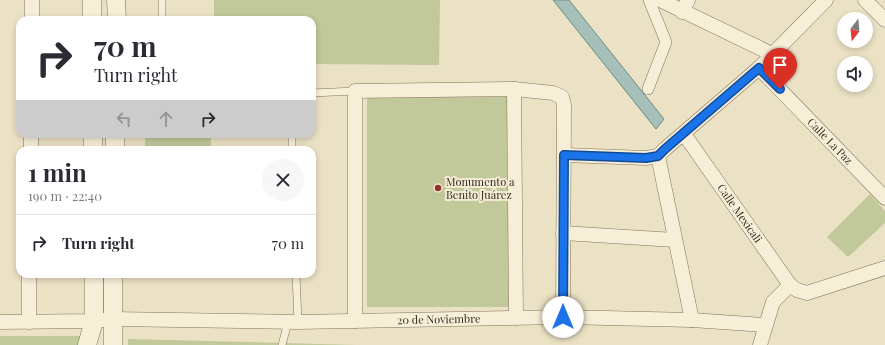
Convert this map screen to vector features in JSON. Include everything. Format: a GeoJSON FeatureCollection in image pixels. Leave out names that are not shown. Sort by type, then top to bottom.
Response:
{"type":"FeatureCollection","features":[{"type":"Feature","properties":{"kind":"street"},"geometry":{"type":"LineString","coordinates":[[32,0],[32,16]]}},
{"type":"Feature","properties":{"kind":"street"},"geometry":{"type":"LineString","coordinates":[[92,0],[92,16]]}},
{"type":"Feature","properties":{"kind":"street"},"geometry":{"type":"LineString","coordinates":[[116,0],[117,16]]}},
{"type":"Feature","properties":{"kind":"street"},"geometry":{"type":"LineString","coordinates":[[648,89],[666,42],[649,0]]}},
{"type":"Feature","properties":{"kind":"street"},"geometry":{"type":"LineString","coordinates":[[660,0],[685,6],[772,54]]}},
{"type":"Feature","properties":{"kind":"street"},"geometry":{"type":"LineString","coordinates":[[564,155],[646,158],[670,145],[759,68],[826,0]]}},
{"type":"Feature","properties":{"kind":"street"},"geometry":{"type":"LineString","coordinates":[[865,0],[885,20]]}},
{"type":"Feature","properties":{"kind":"street","name":"Calle La Paz"},"geometry":{"type":"LineString","coordinates":[[759,68],[885,198]]}},
{"type":"Feature","properties":{"kind":"street"},"geometry":{"type":"LineString","coordinates":[[514,89],[516,318]]}},
{"type":"Feature","properties":{"kind":"street"},"geometry":{"type":"LineString","coordinates":[[355,321],[355,91],[514,89],[553,92],[562,97],[564,105],[563,317]]}},
{"type":"Feature","properties":{"kind":"street"},"geometry":{"type":"LineString","coordinates":[[670,145],[675,240],[692,320]]}},
{"type":"Feature","properties":{"kind":"street","name":"Calle Mexicali"},"geometry":{"type":"LineString","coordinates":[[670,145],[791,288]]}},
{"type":"Feature","properties":{"kind":"street"},"geometry":{"type":"LineString","coordinates":[[563,233],[675,240]]}},
{"type":"Feature","properties":{"kind":"street"},"geometry":{"type":"LineString","coordinates":[[760,345],[773,302],[791,288],[808,293],[885,268]]}},
{"type":"Feature","properties":{"kind":"street"},"geometry":{"type":"LineString","coordinates":[[29,278],[29,322]]}},
{"type":"Feature","properties":{"kind":"street"},"geometry":{"type":"LineString","coordinates":[[88,345],[94,322],[94,278]]}},
{"type":"Feature","properties":{"kind":"street"},"geometry":{"type":"LineString","coordinates":[[113,278],[113,345]]}},
{"type":"Feature","properties":{"kind":"street","name":"20 de Noviembre"},"geometry":{"type":"LineString","coordinates":[[0,322],[94,322],[113,319],[293,322],[563,317],[692,320],[765,325]]}},
{"type":"Feature","properties":{"kind":"street"},"geometry":{"type":"LineString","coordinates":[[94,322],[101,340],[101,345]]}},
{"type":"Feature","properties":{"kind":"lane"},"geometry":{"type":"LineString","coordinates":[[162,0],[162,16]]}},
{"type":"Feature","properties":{"kind":"lane"},"geometry":{"type":"LineString","coordinates":[[316,92],[355,91]]}},
{"type":"Feature","properties":{"kind":"lane"},"geometry":{"type":"LineString","coordinates":[[282,345],[293,322],[296,278]]}},
{"type":"Feature","properties":{"kind":"green space"},"geometry":{"type":"Polygon","coordinates":[[[214,0],[440,0],[439,65],[316,64],[316,16],[214,16],[214,0]]]}},
{"type":"Feature","properties":{"kind":"green space"},"geometry":{"type":"Polygon","coordinates":[[[367,97],[508,97],[509,307],[367,307],[367,97]]]}},
{"type":"Feature","properties":{"kind":"green space"},"geometry":{"type":"Polygon","coordinates":[[[145,138],[211,138],[211,146],[145,146],[145,138]]]}},
{"type":"Feature","properties":{"kind":"green space"},"geometry":{"type":"Polygon","coordinates":[[[870,194],[885,211],[885,223],[848,257],[827,237],[870,194]]]}},
{"type":"Feature","properties":{"kind":"green space"},"geometry":{"type":"Polygon","coordinates":[[[0,336],[85,336],[85,345],[0,345],[0,336]]]}},
{"type":"Feature","properties":{"kind":"green space"},"geometry":{"type":"Polygon","coordinates":[[[128,339],[356,345],[128,345],[128,339]]]}},
{"type":"Feature","properties":{"kind":"water"},"geometry":{"type":"Polygon","coordinates":[[[553,0],[569,0],[664,119],[656,129],[553,0]]]}},
{"type":"Feature","properties":{"kind":"place","name":"Monumento a Benito Juárez"},"geometry":{"type":"Point","coordinates":[438,188]}},
{"type":"Feature","properties":{"kind":"route"},"geometry":{"type":"LineString","coordinates":[[563,317],[564,155],[646,158],[658,156],[759,68],[780,89]]}}]}
